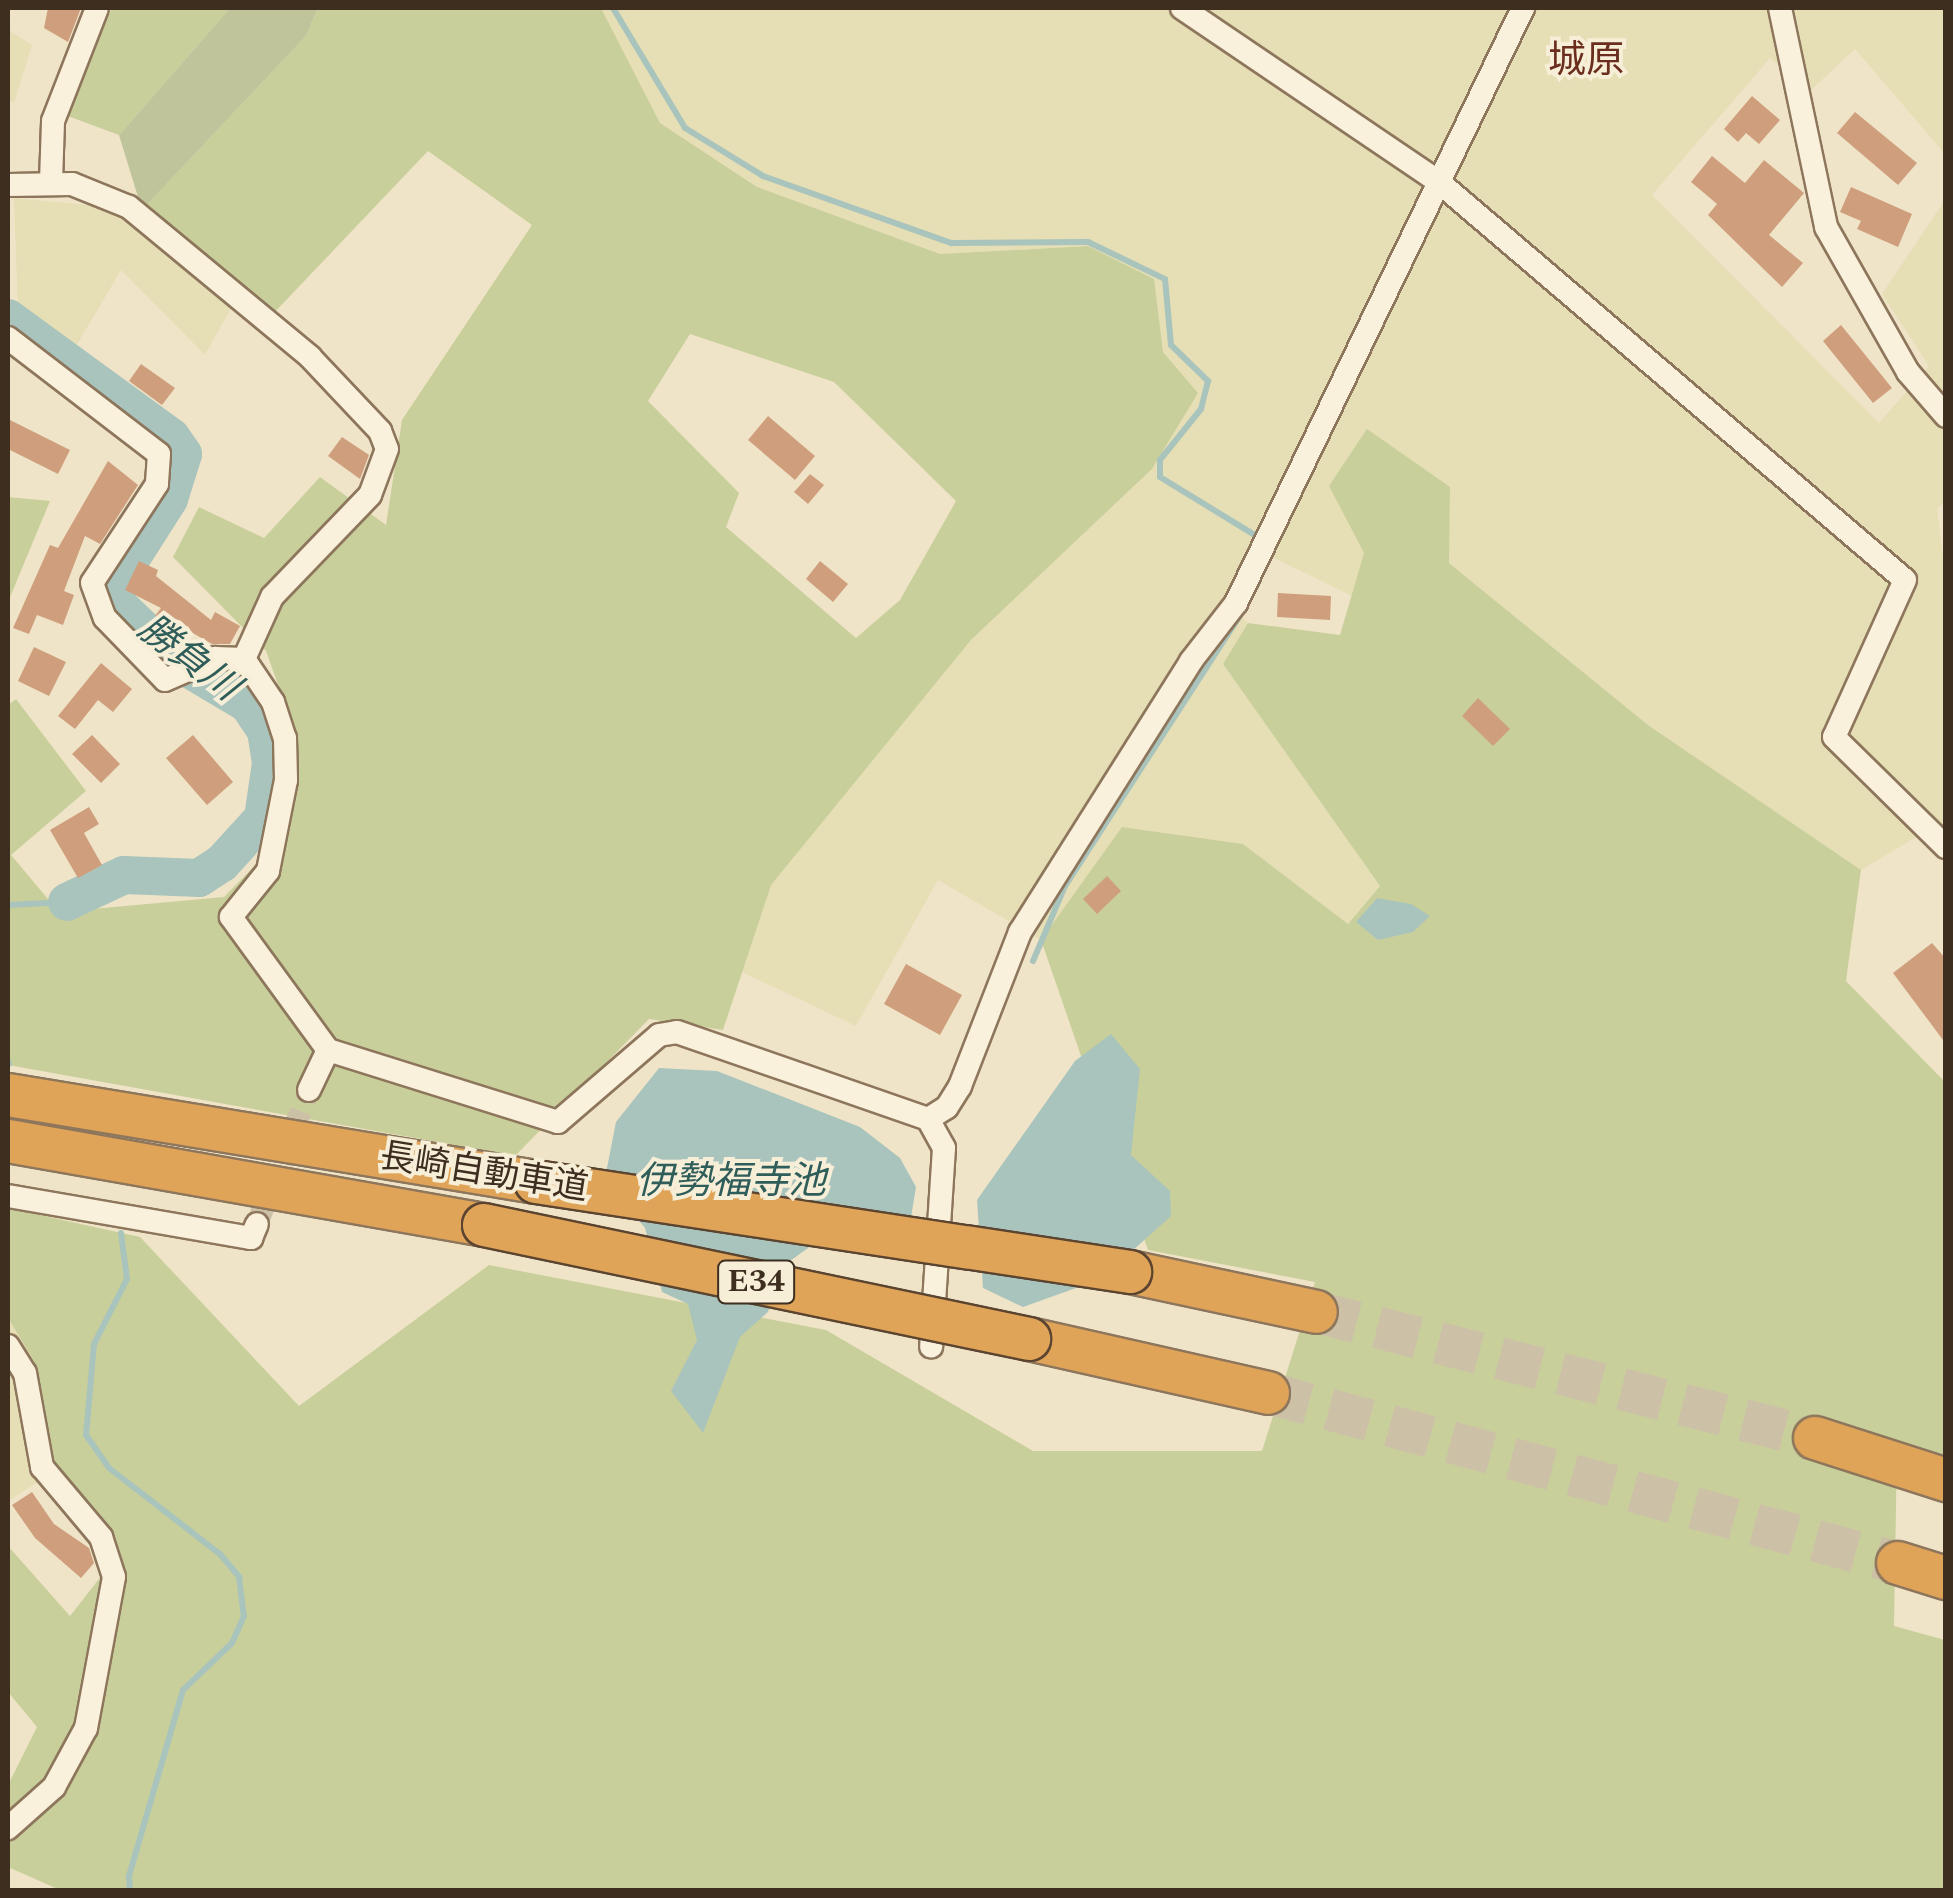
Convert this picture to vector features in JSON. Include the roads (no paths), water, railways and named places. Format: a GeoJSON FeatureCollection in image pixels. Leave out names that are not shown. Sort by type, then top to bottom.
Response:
{"type":"FeatureCollection","features":[{"type":"Feature","properties":{"kind":"highway","name":"長崎自動車道"},"geometry":{"type":"LineString","coordinates":[[8,1095],[536,1182],[1130,1272],[1316,1312]]}},
{"type":"Feature","properties":{"kind":"highway","name":"長崎自動車道"},"geometry":{"type":"LineString","coordinates":[[8,1141],[484,1225],[1029,1338],[1268,1393]]}},
{"type":"Feature","properties":{"kind":"highway"},"geometry":{"type":"LineString","coordinates":[[1816,1438],[1946,1480]]}},
{"type":"Feature","properties":{"kind":"highway"},"geometry":{"type":"LineString","coordinates":[[1898,1562],[1946,1578]]}},
{"type":"Feature","properties":{"kind":"street"},"geometry":{"type":"LineString","coordinates":[[50,182],[53,121],[97,8]]}},
{"type":"Feature","properties":{"kind":"street"},"geometry":{"type":"LineString","coordinates":[[1182,8],[1440,183],[1905,580],[1834,737],[1946,847]]}},
{"type":"Feature","properties":{"kind":"street"},"geometry":{"type":"LineString","coordinates":[[928,1118],[947,1107],[960,1086],[1020,932],[1191,661],[1236,603],[1522,8]]}},
{"type":"Feature","properties":{"kind":"street"},"geometry":{"type":"LineString","coordinates":[[1780,8],[1826,227],[1908,372],[1946,416]]}},
{"type":"Feature","properties":{"kind":"street"},"geometry":{"type":"LineString","coordinates":[[8,185],[50,182],[99,190],[129,207],[310,357],[380,432],[388,449],[370,495],[272,598],[244,659]]}},
{"type":"Feature","properties":{"kind":"street"},"geometry":{"type":"LineString","coordinates":[[8,338],[159,454],[157,484],[103,561],[92,583],[94,601],[165,680],[201,662],[244,659]]}},
{"type":"Feature","properties":{"kind":"street"},"geometry":{"type":"LineString","coordinates":[[244,659],[272,702],[285,738],[286,780],[268,872],[231,917],[328,1050],[558,1122],[659,1035],[677,1032],[928,1118],[944,1148],[931,1347]]}},
{"type":"Feature","properties":{"kind":"street"},"geometry":{"type":"LineString","coordinates":[[309,1090],[328,1050]]}},
{"type":"Feature","properties":{"kind":"street"},"geometry":{"type":"LineString","coordinates":[[8,1196],[251,1238],[257,1224]]}},
{"type":"Feature","properties":{"kind":"street"},"geometry":{"type":"LineString","coordinates":[[8,1346],[25,1373],[42,1467],[101,1538],[114,1577],[86,1728],[54,1787],[8,1828]]}},
{"type":"Feature","properties":{"kind":"water"},"geometry":{"type":"Polygon","coordinates":[[[1377,898],[1411,904],[1430,916],[1413,932],[1378,940],[1356,922],[1377,898]]]}},
{"type":"Feature","properties":{"kind":"water"},"geometry":{"type":"Polygon","coordinates":[[[1111,1034],[1140,1069],[1131,1155],[1170,1191],[1171,1216],[1101,1279],[1023,1307],[983,1288],[977,1200],[1075,1061],[1111,1034]]]}},
{"type":"Feature","properties":{"kind":"water","name":"伊勢福寺池"},"geometry":{"type":"Polygon","coordinates":[[[659,1068],[717,1071],[860,1127],[900,1158],[916,1187],[910,1224],[822,1238],[783,1266],[768,1312],[740,1337],[703,1433],[671,1391],[697,1340],[688,1304],[662,1292],[645,1228],[605,1178],[616,1122],[659,1068]]]}},
{"type":"Feature","properties":{"kind":"waterway"},"geometry":{"type":"LineString","coordinates":[[613,8],[685,128],[763,176],[951,243],[1088,242],[1165,279],[1171,345],[1208,381],[1201,409],[1160,460],[1160,477],[1261,539]]}},
{"type":"Feature","properties":{"kind":"waterway","name":"勝負川"},"geometry":{"type":"LineString","coordinates":[[8,318],[171,437],[183,454],[169,499],[113,587],[118,605],[179,663],[248,704],[266,731],[271,763],[263,818],[222,863],[199,878],[124,875],[67,902]]}},
{"type":"Feature","properties":{"kind":"waterway"},"geometry":{"type":"LineString","coordinates":[[1256,587],[1272,546]]}},
{"type":"Feature","properties":{"kind":"waterway"},"geometry":{"type":"LineString","coordinates":[[1033,961],[1065,886],[1243,611]]}},
{"type":"Feature","properties":{"kind":"waterway"},"geometry":{"type":"LineString","coordinates":[[8,905],[67,902]]}},
{"type":"Feature","properties":{"kind":"waterway"},"geometry":{"type":"LineString","coordinates":[[121,1233],[127,1279],[94,1344],[86,1435],[109,1468],[220,1554],[239,1577],[244,1616],[232,1643],[183,1690],[129,1876],[130,1890]]}},
{"type":"Feature","properties":{"kind":"tunnel"},"geometry":{"type":"LineString","coordinates":[[257,1224],[309,1090]]}},
{"type":"Feature","properties":{"kind":"tunnel"},"geometry":{"type":"LineString","coordinates":[[1316,1312],[1815,1438]]}},
{"type":"Feature","properties":{"kind":"tunnel"},"geometry":{"type":"LineString","coordinates":[[1268,1393],[1898,1563]]}},
{"type":"Feature","properties":{"kind":"district","name":"城原"},"geometry":{"type":"Point","coordinates":[1586,62]}}]}
